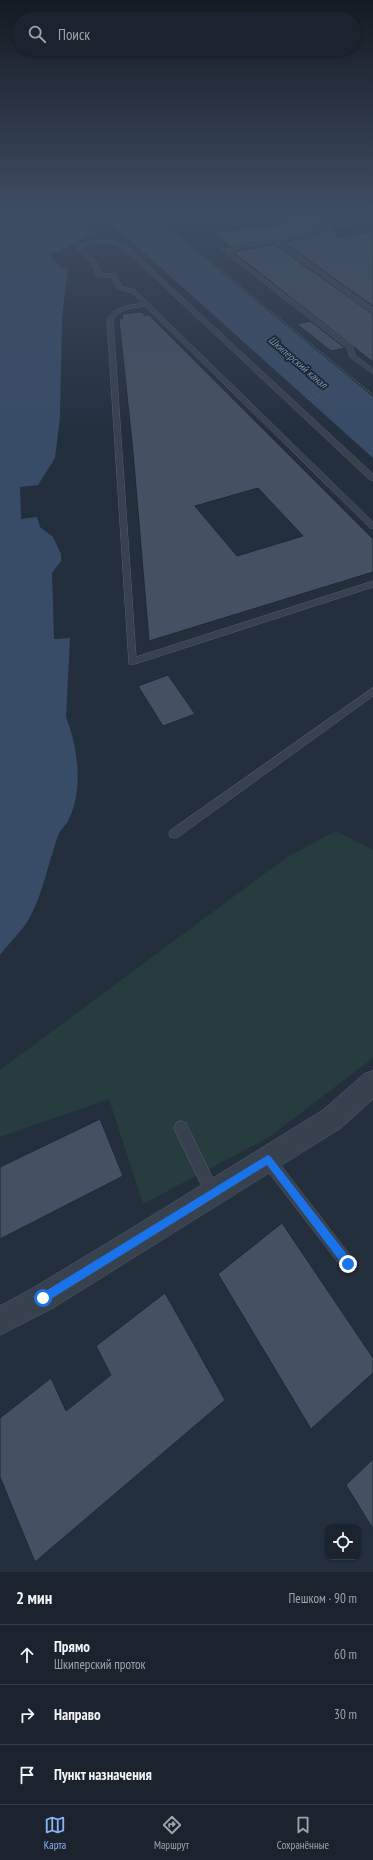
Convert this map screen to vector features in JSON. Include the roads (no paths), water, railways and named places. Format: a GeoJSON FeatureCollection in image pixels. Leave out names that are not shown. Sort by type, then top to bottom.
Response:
{"type":"FeatureCollection","features":[{"type":"Feature","properties":{"kind":"street"},"geometry":{"type":"LineString","coordinates":[[0,1321],[43,1298],[268,1160],[332,1119],[373,1083]]}},
{"type":"Feature","properties":{"kind":"lane"},"geometry":{"type":"LineString","coordinates":[[119,285],[120,288],[132,291],[147,304],[373,526]]}},
{"type":"Feature","properties":{"kind":"lane"},"geometry":{"type":"LineString","coordinates":[[166,285],[373,478]]}},
{"type":"Feature","properties":{"kind":"lane"},"geometry":{"type":"LineString","coordinates":[[270,285],[350,347],[352,356],[373,372]]}},
{"type":"Feature","properties":{"kind":"lane"},"geometry":{"type":"LineString","coordinates":[[337,285],[372,310]]}},
{"type":"Feature","properties":{"kind":"lane"},"geometry":{"type":"LineString","coordinates":[[147,304],[116,311],[111,315],[110,320],[132,662],[373,584]]}},
{"type":"Feature","properties":{"kind":"lane"},"geometry":{"type":"LineString","coordinates":[[174,834],[373,691]]}},
{"type":"Feature","properties":{"kind":"lane"},"geometry":{"type":"LineString","coordinates":[[181,1128],[213,1194]]}},
{"type":"Feature","properties":{"kind":"lane"},"geometry":{"type":"LineString","coordinates":[[268,1160],[348,1264]]}},
{"type":"Feature","properties":{"kind":"water"},"geometry":{"type":"Polygon","coordinates":[[[0,285],[66,285],[62,318],[60,417],[55,458],[38,485],[20,487],[21,519],[37,517],[40,527],[53,537],[61,554],[61,561],[52,573],[54,639],[70,638],[66,717],[74,742],[78,769],[78,783],[73,809],[54,846],[42,889],[34,909],[26,924],[0,955],[0,285]]]}},
{"type":"Feature","properties":{"kind":"water","name":"Шкиперский канал"},"geometry":{"type":"Polygon","coordinates":[[[181,285],[237,285],[373,397],[373,458],[181,285]]]}}]}
